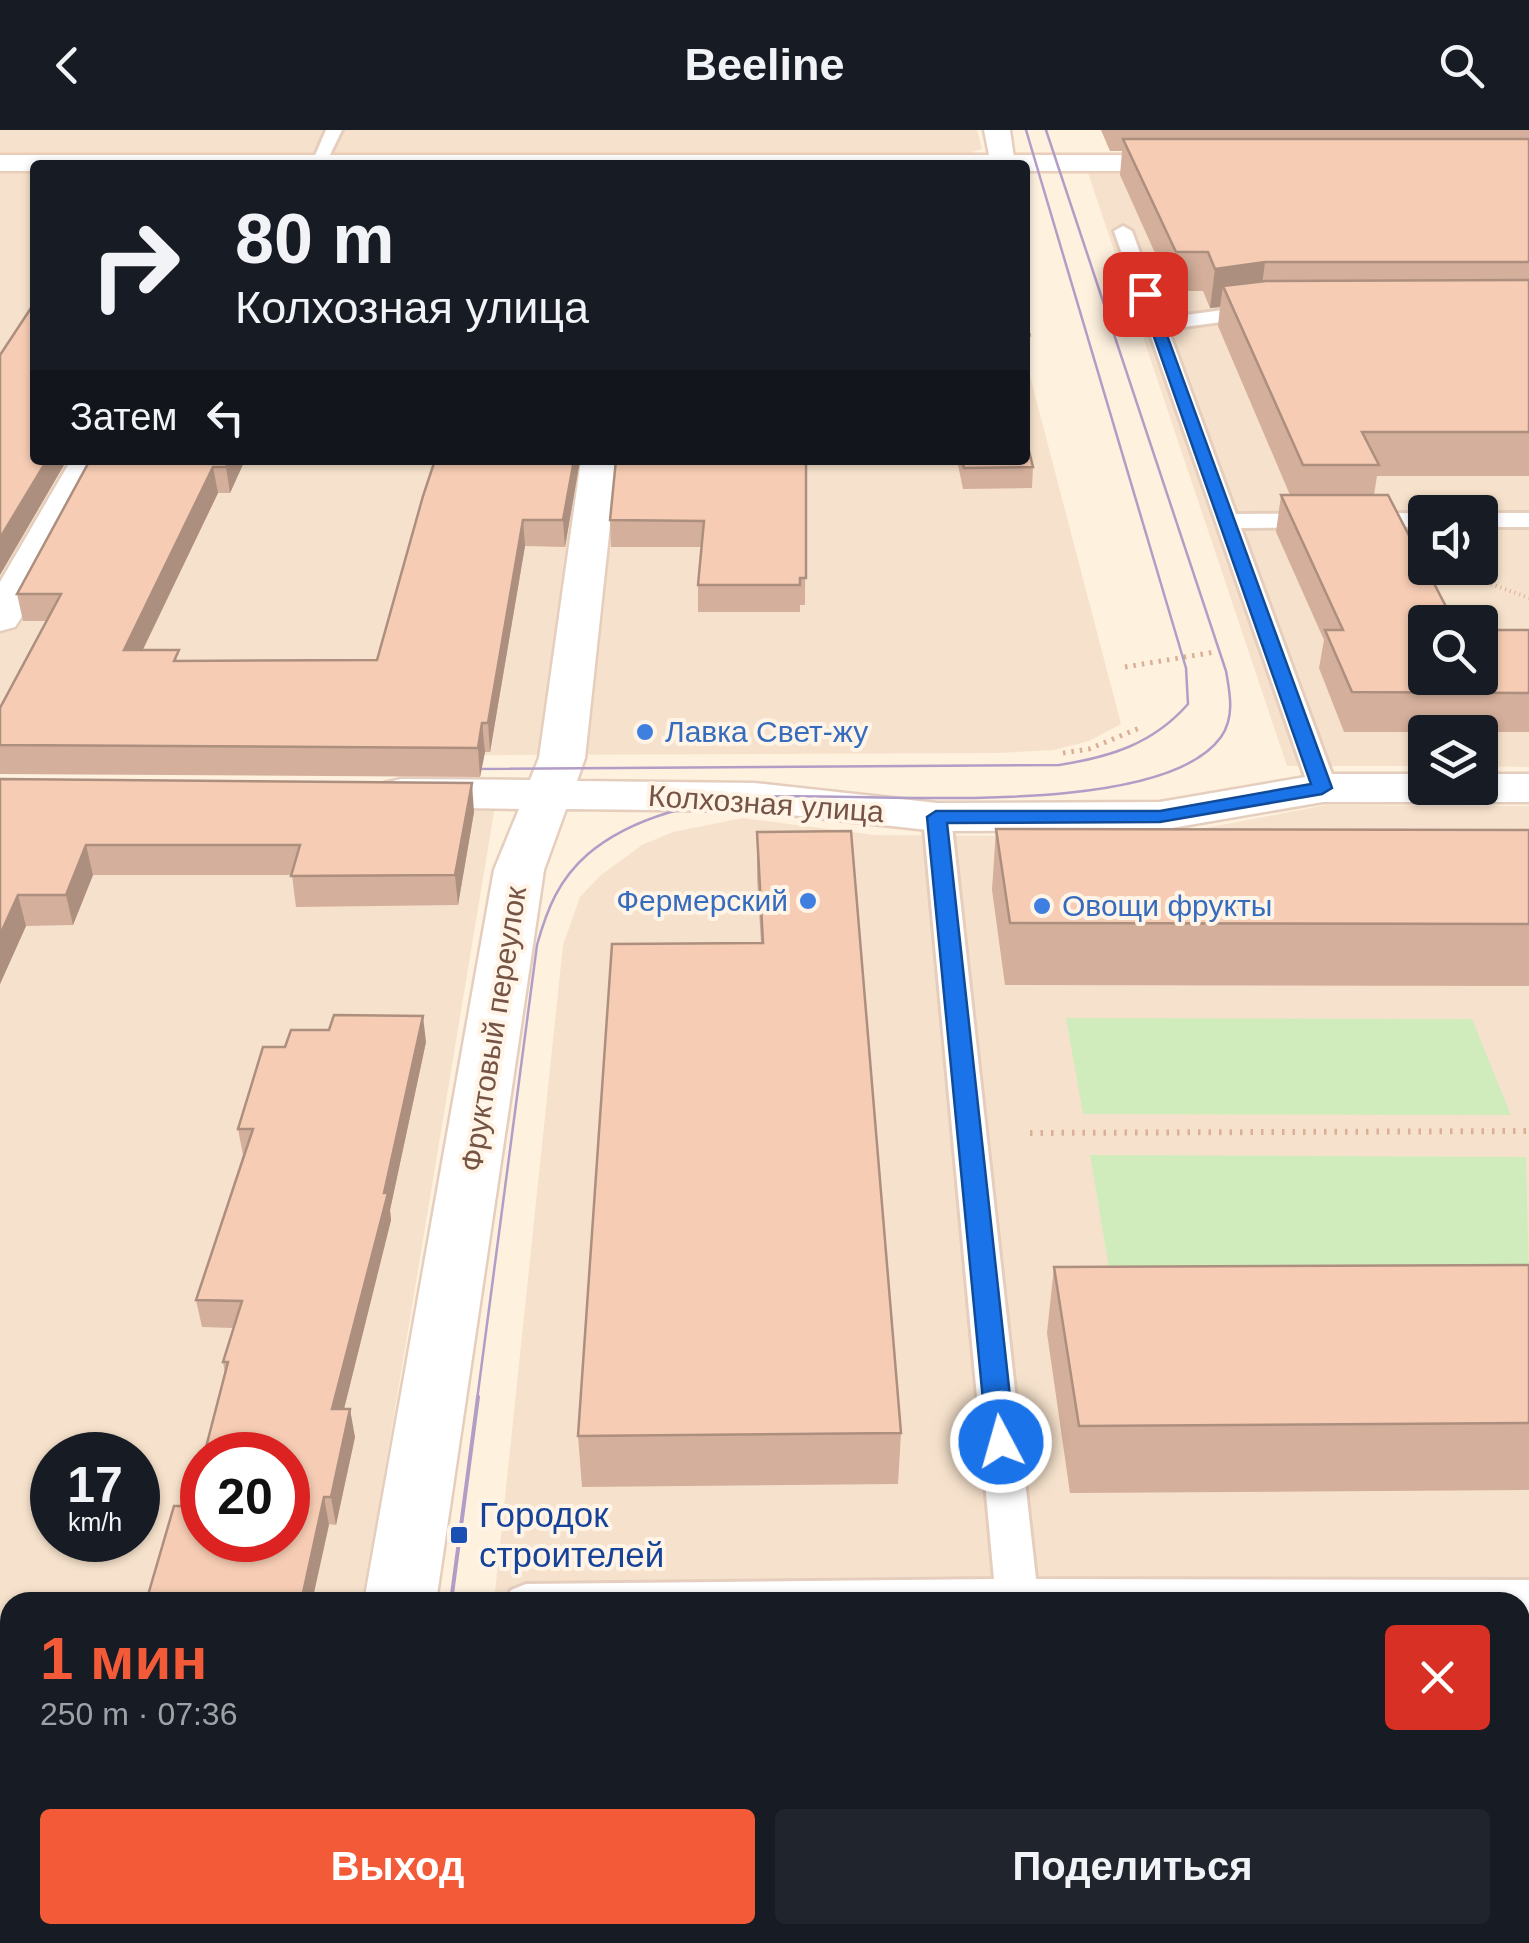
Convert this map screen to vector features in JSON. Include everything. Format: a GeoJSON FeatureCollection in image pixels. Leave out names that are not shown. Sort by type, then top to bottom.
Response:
{"type":"FeatureCollection","features":[{"type":"Feature","properties":{"kind":"street"},"geometry":{"type":"LineString","coordinates":[[997,130],[1002,160]]}},
{"type":"Feature","properties":{"kind":"street"},"geometry":{"type":"LineString","coordinates":[[0,163],[30,163]]}},
{"type":"Feature","properties":{"kind":"street"},"geometry":{"type":"LineString","coordinates":[[1030,163],[1216,163]]}},
{"type":"Feature","properties":{"kind":"street"},"geometry":{"type":"LineString","coordinates":[[0,618],[86,465]]}},
{"type":"Feature","properties":{"kind":"street","name":"Фруктовый переулок"},"geometry":{"type":"LineString","coordinates":[[402,1592],[519,870],[562,758],[598,465]]}},
{"type":"Feature","properties":{"kind":"street","name":"Колхозная улица"},"geometry":{"type":"LineString","coordinates":[[353,793],[754,797],[936,817],[1160,816],[1322,788],[1529,788]]}},
{"type":"Feature","properties":{"kind":"lane"},"geometry":{"type":"LineString","coordinates":[[319,160],[334,130]]}},
{"type":"Feature","properties":{"kind":"lane"},"geometry":{"type":"LineString","coordinates":[[1123,230],[1322,788]]}},
{"type":"Feature","properties":{"kind":"lane"},"geometry":{"type":"LineString","coordinates":[[1156,325],[1279,311]]}},
{"type":"Feature","properties":{"kind":"lane"},"geometry":{"type":"LineString","coordinates":[[1226,521],[1408,520]]}},
{"type":"Feature","properties":{"kind":"lane"},"geometry":{"type":"LineString","coordinates":[[1498,520],[1529,520]]}},
{"type":"Feature","properties":{"kind":"lane"},"geometry":{"type":"LineString","coordinates":[[936,817],[1017,1592]]}},
{"type":"Feature","properties":{"kind":"path"},"geometry":{"type":"LineString","coordinates":[[1495,585],[1529,598]]}},
{"type":"Feature","properties":{"kind":"path"},"geometry":{"type":"LineString","coordinates":[[1125,667],[1270,642]]}},
{"type":"Feature","properties":{"kind":"path"},"geometry":{"type":"LineString","coordinates":[[969,1133],[1529,1131]]}},
{"type":"Feature","properties":{"kind":"shaded area"},"geometry":{"type":"Polygon","coordinates":[[[0,130],[977,130],[982,149],[959,156],[0,156],[0,130]]]}},
{"type":"Feature","properties":{"kind":"shaded area"},"geometry":{"type":"Polygon","coordinates":[[[0,168],[30,168],[30,465],[1030,465],[1030,376],[1121,724],[1089,741],[1054,750],[997,753],[0,757],[0,168]]]}},
{"type":"Feature","properties":{"kind":"shaded area"},"geometry":{"type":"Polygon","coordinates":[[[1529,169],[1529,767],[1498,766],[1498,715],[1408,715],[1408,766],[1287,766],[1087,170],[1529,169]]]}},
{"type":"Feature","properties":{"kind":"shaded area"},"geometry":{"type":"Polygon","coordinates":[[[1326,805],[1529,806],[1529,1592],[495,1592],[563,945],[580,897],[601,875],[642,845],[673,832],[743,818],[875,835],[1158,837],[1326,805]]]}},
{"type":"Feature","properties":{"kind":"shaded area"},"geometry":{"type":"Polygon","coordinates":[[[495,806],[365,1592],[0,1592],[0,807],[495,806]]]}},
{"type":"Feature","properties":{"kind":"green space"},"geometry":{"type":"Polygon","coordinates":[[[1066,1018],[1472,1019],[1511,1115],[1083,1114],[1066,1018]]]}},
{"type":"Feature","properties":{"kind":"green space"},"geometry":{"type":"Polygon","coordinates":[[[1090,1155],[1526,1157],[1529,1282],[1111,1281],[1090,1155]]]}},
{"type":"Feature","properties":{"kind":"building"},"geometry":{"type":"Polygon","coordinates":[[[1123,139],[1529,139],[1529,262],[1265,262],[1215,269],[1208,252],[1176,252],[1123,139]]]}},
{"type":"Feature","properties":{"kind":"building"},"geometry":{"type":"Polygon","coordinates":[[[1529,280],[1529,432],[1362,432],[1379,465],[1303,465],[1223,286],[1266,281],[1529,280]]]}},
{"type":"Feature","properties":{"kind":"building"},"geometry":{"type":"Polygon","coordinates":[[[30,310],[30,465],[44,465],[0,538],[0,355],[30,310]]]}},
{"type":"Feature","properties":{"kind":"building"},"geometry":{"type":"Polygon","coordinates":[[[1030,455],[1033,467],[963,465],[1030,465],[1030,455]]]}},
{"type":"Feature","properties":{"kind":"building"},"geometry":{"type":"Polygon","coordinates":[[[87,465],[227,465],[213,467],[124,650],[179,650],[174,661],[377,660],[433,465],[573,465],[563,520],[523,520],[488,723],[482,723],[478,748],[0,745],[0,708],[61,594],[17,594],[87,465]]]}},
{"type":"Feature","properties":{"kind":"building"},"geometry":{"type":"Polygon","coordinates":[[[616,465],[806,465],[806,578],[800,578],[800,585],[698,585],[704,521],[610,520],[616,465]]]}},
{"type":"Feature","properties":{"kind":"building"},"geometry":{"type":"Polygon","coordinates":[[[1281,495],[1388,495],[1408,533],[1408,585],[1435,585],[1445,605],[1408,605],[1408,692],[1352,692],[1325,630],[1343,630],[1281,495]]]}},
{"type":"Feature","properties":{"kind":"building"},"geometry":{"type":"Polygon","coordinates":[[[1498,630],[1529,630],[1529,693],[1498,693],[1498,630]]]}},
{"type":"Feature","properties":{"kind":"building"},"geometry":{"type":"Polygon","coordinates":[[[0,779],[472,783],[455,875],[291,876],[300,845],[86,845],[66,895],[18,895],[0,935],[0,779]]]}},
{"type":"Feature","properties":{"kind":"building"},"geometry":{"type":"Polygon","coordinates":[[[996,829],[1529,830],[1529,924],[1010,923],[996,829]]]}},
{"type":"Feature","properties":{"kind":"building"},"geometry":{"type":"Polygon","coordinates":[[[851,831],[901,1433],[578,1436],[612,944],[763,943],[757,832],[851,831]]]}},
{"type":"Feature","properties":{"kind":"building"},"geometry":{"type":"Polygon","coordinates":[[[334,1015],[423,1016],[384,1193],[388,1193],[332,1409],[350,1409],[331,1497],[324,1497],[310,1561],[310,1432],[210,1432],[228,1362],[223,1362],[242,1301],[196,1300],[253,1129],[238,1129],[263,1047],[285,1047],[291,1030],[329,1030],[334,1015]]]}},
{"type":"Feature","properties":{"kind":"building"},"geometry":{"type":"Polygon","coordinates":[[[1529,1265],[1529,1423],[1079,1426],[1054,1267],[1529,1265]]]}},
{"type":"Feature","properties":{"kind":"building"},"geometry":{"type":"Polygon","coordinates":[[[174,1506],[180,1506],[180,1562],[310,1562],[303,1592],[149,1592],[174,1506]]]}},
{"type":"Feature","properties":{"kind":"tram line"},"geometry":{"type":"LineString","coordinates":[[454,769],[1059,765],[1096,758],[1145,739],[1188,704],[1186,668],[1026,130]]}},
{"type":"Feature","properties":{"kind":"tram line"},"geometry":{"type":"LineString","coordinates":[[477,1400],[537,945],[555,895],[588,854],[646,820],[736,799],[1004,797],[1137,782],[1187,764],[1221,737],[1225,729],[1230,705],[1226,671],[1046,130]]}},
{"type":"Feature","properties":{"kind":"tram line"},"geometry":{"type":"LineString","coordinates":[[452,1592],[478,1397]]}},
{"type":"Feature","properties":{"kind":"place","name":"Лавка Свет-жу"},"geometry":{"type":"Point","coordinates":[645,732]}},
{"type":"Feature","properties":{"kind":"place","name":"Фермерский"},"geometry":{"type":"Point","coordinates":[808,901]}},
{"type":"Feature","properties":{"kind":"place","name":"Овощи фрукты"},"geometry":{"type":"Point","coordinates":[1042,906]}},
{"type":"Feature","properties":{"kind":"place","name":"Городок строителей"},"geometry":{"type":"Point","coordinates":[459,1535]}},
{"type":"Feature","properties":{"kind":"route"},"geometry":{"type":"LineString","coordinates":[[1001,1442],[936,817],[1160,816],[1322,788],[1145,294]]}}]}
